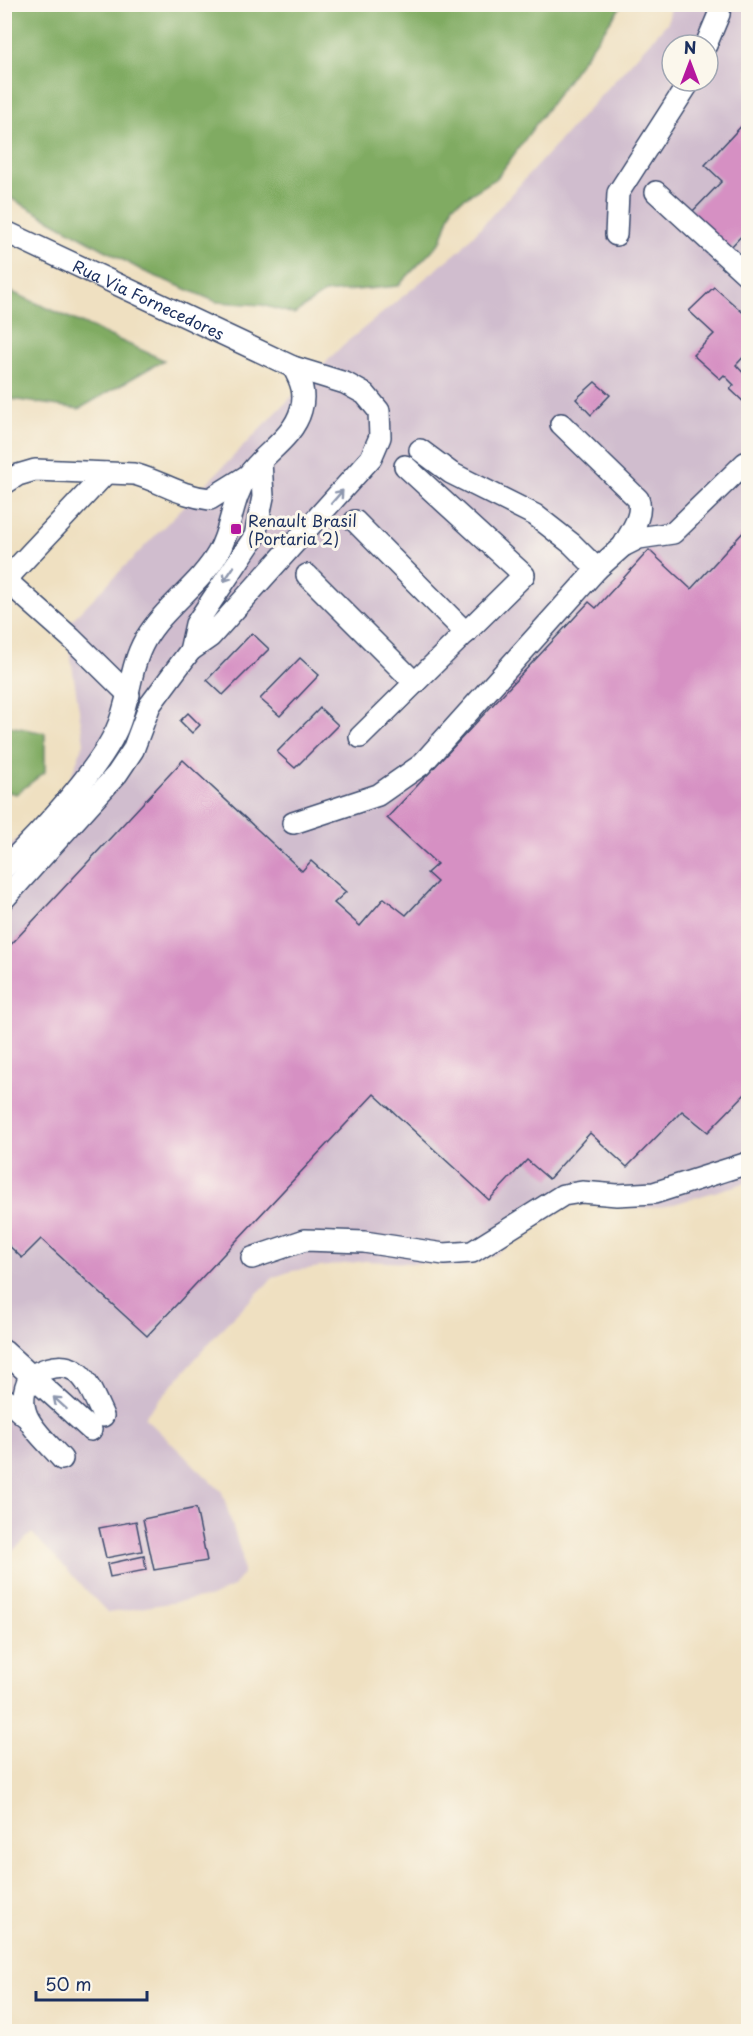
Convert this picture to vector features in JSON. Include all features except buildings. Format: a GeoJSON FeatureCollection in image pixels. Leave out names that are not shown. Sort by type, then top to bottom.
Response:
{"type":"FeatureCollection","features":[{"type":"Feature","properties":{"kind":"street"},"geometry":{"type":"LineString","coordinates":[[711,33],[719,14],[720,4]]}},
{"type":"Feature","properties":{"kind":"street"},"geometry":{"type":"LineString","coordinates":[[616,235],[618,193],[682,93]]}},
{"type":"Feature","properties":{"kind":"street"},"geometry":{"type":"LineString","coordinates":[[656,192],[748,276]]}},
{"type":"Feature","properties":{"kind":"street","name":"Rua Via Fornecedores"},"geometry":{"type":"LineString","coordinates":[[4,231],[293,367],[345,383],[365,394],[379,411],[380,437],[371,458],[285,557],[210,637],[190,651]]}},
{"type":"Feature","properties":{"kind":"street"},"geometry":{"type":"LineString","coordinates":[[4,484],[18,475],[35,470],[134,474],[149,478],[178,494],[210,499],[254,469],[293,426],[301,411],[303,395],[293,367]]}},
{"type":"Feature","properties":{"kind":"street"},"geometry":{"type":"LineString","coordinates":[[561,424],[638,499],[639,516],[623,546]]}},
{"type":"Feature","properties":{"kind":"street"},"geometry":{"type":"LineString","coordinates":[[420,450],[451,473],[535,515],[572,544],[597,569]]}},
{"type":"Feature","properties":{"kind":"street"},"geometry":{"type":"LineString","coordinates":[[293,823],[378,795],[421,765],[597,569],[623,546],[639,538],[673,533],[745,463]]}},
{"type":"Feature","properties":{"kind":"street"},"geometry":{"type":"LineString","coordinates":[[360,737],[524,574],[405,466]]}},
{"type":"Feature","properties":{"kind":"street"},"geometry":{"type":"LineString","coordinates":[[4,899],[117,774],[133,750],[150,705],[190,651],[196,624],[255,536],[263,498],[254,469]]}},
{"type":"Feature","properties":{"kind":"street"},"geometry":{"type":"LineString","coordinates":[[4,868],[48,820],[108,747],[129,694],[139,650],[156,624],[219,552],[234,506],[254,469]]}},
{"type":"Feature","properties":{"kind":"street"},"geometry":{"type":"LineString","coordinates":[[106,473],[12,573],[9,583],[129,694]]}},
{"type":"Feature","properties":{"kind":"street"},"geometry":{"type":"LineString","coordinates":[[355,521],[465,633]]}},
{"type":"Feature","properties":{"kind":"street"},"geometry":{"type":"LineString","coordinates":[[307,574],[415,683]]}},
{"type":"Feature","properties":{"kind":"street"},"geometry":{"type":"LineString","coordinates":[[252,1258],[305,1240],[364,1242],[444,1254],[472,1252],[563,1195],[582,1192],[617,1195],[654,1193],[748,1163]]}},
{"type":"Feature","properties":{"kind":"street"},"geometry":{"type":"LineString","coordinates":[[4,1351],[30,1376],[97,1423],[89,1385],[80,1372],[63,1365],[47,1367],[30,1376],[22,1399],[25,1416]]}},
{"type":"Feature","properties":{"kind":"street"},"geometry":{"type":"LineString","coordinates":[[4,1398],[25,1416],[62,1459]]}},
{"type":"Feature","properties":{"kind":"shaded area"},"geometry":{"type":"Polygon","coordinates":[[[671,5],[748,5],[748,1182],[667,1206],[635,1209],[606,1203],[584,1202],[563,1209],[498,1253],[477,1264],[458,1268],[433,1264],[365,1261],[292,1271],[274,1277],[226,1324],[144,1417],[222,1492],[242,1556],[243,1574],[232,1587],[213,1596],[108,1613],[32,1533],[7,1556],[5,1563],[5,850],[50,810],[71,776],[84,743],[66,626],[343,345],[460,250],[668,22],[671,5]]]}},
{"type":"Feature","properties":{"kind":"green space"},"geometry":{"type":"Polygon","coordinates":[[[4,5],[622,5],[497,178],[453,205],[441,241],[398,286],[324,293],[294,314],[262,305],[217,302],[143,271],[5,195],[4,5]]]}},
{"type":"Feature","properties":{"kind":"green space"},"geometry":{"type":"Polygon","coordinates":[[[5,289],[164,360],[79,409],[5,398],[5,289]]]}},
{"type":"Feature","properties":{"kind":"green space"},"geometry":{"type":"Polygon","coordinates":[[[4,725],[45,733],[45,772],[16,794],[5,791],[4,725]]]}},
{"type":"Feature","properties":{"kind":"place","name":"Renault Brasil (Portaria 2)"},"geometry":{"type":"Point","coordinates":[236,529]}}]}
